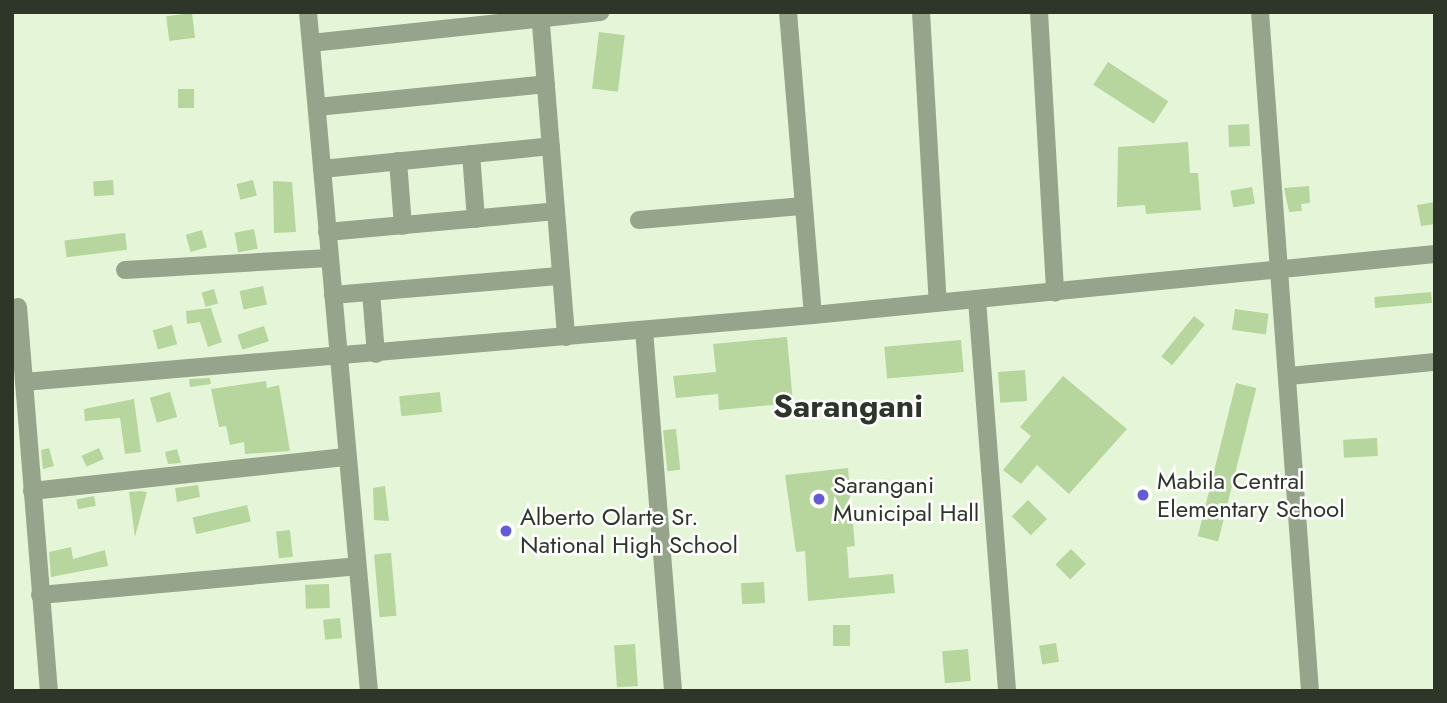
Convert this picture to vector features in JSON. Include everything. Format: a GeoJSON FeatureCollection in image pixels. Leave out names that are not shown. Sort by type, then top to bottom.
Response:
{"type":"FeatureCollection","features":[{"type":"Feature","properties":{"kind":"street"},"geometry":{"type":"LineString","coordinates":[[308,12],[369,691]]}},
{"type":"Feature","properties":{"kind":"street"},"geometry":{"type":"LineString","coordinates":[[311,43],[541,15],[600,12]]}},
{"type":"Feature","properties":{"kind":"street"},"geometry":{"type":"LineString","coordinates":[[788,12],[813,315]]}},
{"type":"Feature","properties":{"kind":"street"},"geometry":{"type":"LineString","coordinates":[[921,12],[938,303]]}},
{"type":"Feature","properties":{"kind":"street"},"geometry":{"type":"LineString","coordinates":[[1039,12],[1055,293]]}},
{"type":"Feature","properties":{"kind":"street"},"geometry":{"type":"LineString","coordinates":[[1260,12],[1282,272],[1310,691]]}},
{"type":"Feature","properties":{"kind":"street"},"geometry":{"type":"LineString","coordinates":[[541,15],[566,337]]}},
{"type":"Feature","properties":{"kind":"street"},"geometry":{"type":"LineString","coordinates":[[317,107],[546,84]]}},
{"type":"Feature","properties":{"kind":"street"},"geometry":{"type":"LineString","coordinates":[[322,169],[551,146]]}},
{"type":"Feature","properties":{"kind":"street"},"geometry":{"type":"LineString","coordinates":[[471,154],[475,219]]}},
{"type":"Feature","properties":{"kind":"street"},"geometry":{"type":"LineString","coordinates":[[398,161],[403,226]]}},
{"type":"Feature","properties":{"kind":"street"},"geometry":{"type":"LineString","coordinates":[[639,220],[803,206]]}},
{"type":"Feature","properties":{"kind":"street"},"geometry":{"type":"LineString","coordinates":[[327,232],[556,211]]}},
{"type":"Feature","properties":{"kind":"street"},"geometry":{"type":"LineString","coordinates":[[24,382],[338,358],[813,315],[1282,272],[1435,254]]}},
{"type":"Feature","properties":{"kind":"street"},"geometry":{"type":"LineString","coordinates":[[125,270],[329,258]]}},
{"type":"Feature","properties":{"kind":"street"},"geometry":{"type":"LineString","coordinates":[[333,295],[561,276]]}},
{"type":"Feature","properties":{"kind":"street"},"geometry":{"type":"LineString","coordinates":[[371,292],[376,354]]}},
{"type":"Feature","properties":{"kind":"street"},"geometry":{"type":"LineString","coordinates":[[977,300],[1007,691]]}},
{"type":"Feature","properties":{"kind":"street"},"geometry":{"type":"LineString","coordinates":[[18,307],[49,691]]}},
{"type":"Feature","properties":{"kind":"street"},"geometry":{"type":"LineString","coordinates":[[644,330],[673,691]]}},
{"type":"Feature","properties":{"kind":"street"},"geometry":{"type":"LineString","coordinates":[[1289,376],[1435,362]]}},
{"type":"Feature","properties":{"kind":"street"},"geometry":{"type":"LineString","coordinates":[[32,491],[347,457]]}},
{"type":"Feature","properties":{"kind":"street"},"geometry":{"type":"LineString","coordinates":[[40,595],[357,566]]}},
{"type":"Feature","properties":{"kind":"building"},"geometry":{"type":"Polygon","coordinates":[[[192,13],[195,38],[169,41],[166,16],[192,13]]]}},
{"type":"Feature","properties":{"kind":"building"},"geometry":{"type":"Polygon","coordinates":[[[599,32],[625,35],[618,92],[592,89],[599,32]]]}},
{"type":"Feature","properties":{"kind":"building"},"geometry":{"type":"Polygon","coordinates":[[[1108,62],[1168,101],[1154,124],[1093,85],[1108,62]]]}},
{"type":"Feature","properties":{"kind":"building"},"geometry":{"type":"Polygon","coordinates":[[[178,89],[194,89],[194,108],[178,108],[178,89]]]}},
{"type":"Feature","properties":{"kind":"building"},"geometry":{"type":"Polygon","coordinates":[[[1249,124],[1250,146],[1229,147],[1228,125],[1249,124]]]}},
{"type":"Feature","properties":{"kind":"building"},"geometry":{"type":"Polygon","coordinates":[[[1188,142],[1190,173],[1198,173],[1201,210],[1146,214],[1145,205],[1117,207],[1118,147],[1188,142]]]}},
{"type":"Feature","properties":{"kind":"building"},"geometry":{"type":"Polygon","coordinates":[[[113,180],[114,195],[94,196],[93,181],[113,180]]]}},
{"type":"Feature","properties":{"kind":"building"},"geometry":{"type":"Polygon","coordinates":[[[253,180],[257,196],[240,200],[237,184],[253,180]]]}},
{"type":"Feature","properties":{"kind":"building"},"geometry":{"type":"Polygon","coordinates":[[[273,181],[292,182],[296,232],[274,233],[273,181]]]}},
{"type":"Feature","properties":{"kind":"building"},"geometry":{"type":"Polygon","coordinates":[[[1309,186],[1310,203],[1301,204],[1302,211],[1289,212],[1284,188],[1309,186]]]}},
{"type":"Feature","properties":{"kind":"building"},"geometry":{"type":"Polygon","coordinates":[[[1252,187],[1255,204],[1233,208],[1230,191],[1252,187]]]}},
{"type":"Feature","properties":{"kind":"building"},"geometry":{"type":"Polygon","coordinates":[[[1435,202],[1435,224],[1421,226],[1417,205],[1435,202]]]}},
{"type":"Feature","properties":{"kind":"building"},"geometry":{"type":"Polygon","coordinates":[[[254,229],[258,249],[238,252],[234,233],[254,229]]]}},
{"type":"Feature","properties":{"kind":"building"},"geometry":{"type":"Polygon","coordinates":[[[202,230],[207,247],[191,252],[186,235],[202,230]]]}},
{"type":"Feature","properties":{"kind":"building"},"geometry":{"type":"Polygon","coordinates":[[[125,233],[127,250],[67,257],[64,240],[125,233]]]}},
{"type":"Feature","properties":{"kind":"building"},"geometry":{"type":"Polygon","coordinates":[[[263,286],[267,305],[243,310],[240,291],[263,286]]]}},
{"type":"Feature","properties":{"kind":"building"},"geometry":{"type":"Polygon","coordinates":[[[214,289],[218,303],[206,307],[202,293],[214,289]]]}},
{"type":"Feature","properties":{"kind":"building"},"geometry":{"type":"Polygon","coordinates":[[[1431,292],[1432,303],[1375,308],[1374,297],[1431,292]]]}},
{"type":"Feature","properties":{"kind":"building"},"geometry":{"type":"Polygon","coordinates":[[[211,308],[222,342],[208,347],[200,322],[187,324],[186,311],[211,308]]]}},
{"type":"Feature","properties":{"kind":"building"},"geometry":{"type":"Polygon","coordinates":[[[1235,309],[1269,314],[1266,335],[1232,330],[1235,309]]]}},
{"type":"Feature","properties":{"kind":"building"},"geometry":{"type":"Polygon","coordinates":[[[1194,316],[1205,325],[1172,365],[1161,356],[1194,316]]]}},
{"type":"Feature","properties":{"kind":"building"},"geometry":{"type":"Polygon","coordinates":[[[172,325],[177,344],[158,349],[153,330],[172,325]]]}},
{"type":"Feature","properties":{"kind":"building"},"geometry":{"type":"Polygon","coordinates":[[[264,326],[269,341],[242,350],[237,335],[264,326]]]}},
{"type":"Feature","properties":{"kind":"building"},"geometry":{"type":"Polygon","coordinates":[[[787,337],[793,403],[719,410],[718,394],[676,398],[673,376],[716,372],[713,344],[787,337]]]}},
{"type":"Feature","properties":{"kind":"building"},"geometry":{"type":"Polygon","coordinates":[[[961,340],[964,372],[887,379],[884,347],[961,340]]]}},
{"type":"Feature","properties":{"kind":"building"},"geometry":{"type":"Polygon","coordinates":[[[1025,370],[1027,401],[1000,403],[998,372],[1025,370]]]}},
{"type":"Feature","properties":{"kind":"building"},"geometry":{"type":"Polygon","coordinates":[[[1063,376],[1127,429],[1069,494],[1037,465],[1021,484],[1003,470],[1031,436],[1020,427],[1063,376]]]}},
{"type":"Feature","properties":{"kind":"building"},"geometry":{"type":"Polygon","coordinates":[[[210,378],[211,384],[190,387],[189,379],[210,378]]]}},
{"type":"Feature","properties":{"kind":"building"},"geometry":{"type":"Polygon","coordinates":[[[266,381],[267,388],[279,385],[290,451],[245,454],[244,442],[230,445],[226,426],[219,427],[211,389],[266,381]]]}},
{"type":"Feature","properties":{"kind":"building"},"geometry":{"type":"Polygon","coordinates":[[[1236,383],[1256,388],[1218,541],[1198,536],[1236,383]]]}},
{"type":"Feature","properties":{"kind":"building"},"geometry":{"type":"Polygon","coordinates":[[[170,392],[177,417],[157,423],[150,398],[170,392]]]}},
{"type":"Feature","properties":{"kind":"building"},"geometry":{"type":"Polygon","coordinates":[[[440,392],[442,412],[401,416],[399,396],[440,392]]]}},
{"type":"Feature","properties":{"kind":"building"},"geometry":{"type":"Polygon","coordinates":[[[134,399],[141,452],[125,454],[120,418],[85,421],[84,409],[134,399]]]}},
{"type":"Feature","properties":{"kind":"building"},"geometry":{"type":"Polygon","coordinates":[[[676,429],[680,470],[667,471],[663,430],[676,429]]]}},
{"type":"Feature","properties":{"kind":"building"},"geometry":{"type":"Polygon","coordinates":[[[1377,438],[1378,456],[1344,458],[1343,440],[1377,438]]]}},
{"type":"Feature","properties":{"kind":"building"},"geometry":{"type":"Polygon","coordinates":[[[49,448],[54,466],[43,469],[41,450],[49,448]]]}},
{"type":"Feature","properties":{"kind":"building"},"geometry":{"type":"Polygon","coordinates":[[[99,448],[104,459],[87,467],[82,456],[99,448]]]}},
{"type":"Feature","properties":{"kind":"building"},"geometry":{"type":"Polygon","coordinates":[[[177,449],[181,463],[168,464],[165,452],[177,449]]]}},
{"type":"Feature","properties":{"kind":"building"},"geometry":{"type":"Polygon","coordinates":[[[848,468],[855,546],[847,547],[849,578],[893,574],[895,593],[808,601],[805,551],[796,552],[785,475],[848,468]]]}},
{"type":"Feature","properties":{"kind":"building"},"geometry":{"type":"Polygon","coordinates":[[[198,485],[200,497],[177,502],[175,488],[198,485]]]}},
{"type":"Feature","properties":{"kind":"building"},"geometry":{"type":"Polygon","coordinates":[[[385,486],[389,521],[374,520],[373,488],[385,486]]]}},
{"type":"Feature","properties":{"kind":"building"},"geometry":{"type":"Polygon","coordinates":[[[129,492],[147,492],[135,537],[129,492]]]}},
{"type":"Feature","properties":{"kind":"building"},"geometry":{"type":"Polygon","coordinates":[[[94,496],[96,506],[78,509],[76,499],[94,496]]]}},
{"type":"Feature","properties":{"kind":"building"},"geometry":{"type":"Polygon","coordinates":[[[1028,500],[1047,519],[1031,535],[1012,516],[1028,500]]]}},
{"type":"Feature","properties":{"kind":"building"},"geometry":{"type":"Polygon","coordinates":[[[247,505],[251,522],[196,534],[192,518],[247,505]]]}},
{"type":"Feature","properties":{"kind":"building"},"geometry":{"type":"Polygon","coordinates":[[[290,530],[293,557],[279,558],[276,531],[290,530]]]}},
{"type":"Feature","properties":{"kind":"building"},"geometry":{"type":"Polygon","coordinates":[[[71,547],[73,559],[105,550],[108,566],[51,577],[49,552],[71,547]]]}},
{"type":"Feature","properties":{"kind":"building"},"geometry":{"type":"Polygon","coordinates":[[[1071,549],[1086,564],[1070,579],[1055,565],[1071,549]]]}},
{"type":"Feature","properties":{"kind":"building"},"geometry":{"type":"Polygon","coordinates":[[[391,553],[396,616],[380,617],[374,554],[391,553]]]}},
{"type":"Feature","properties":{"kind":"building"},"geometry":{"type":"Polygon","coordinates":[[[764,582],[765,603],[742,604],[741,583],[764,582]]]}},
{"type":"Feature","properties":{"kind":"building"},"geometry":{"type":"Polygon","coordinates":[[[329,584],[330,608],[306,609],[305,585],[329,584]]]}},
{"type":"Feature","properties":{"kind":"building"},"geometry":{"type":"Polygon","coordinates":[[[340,618],[342,638],[325,640],[323,620],[340,618]]]}},
{"type":"Feature","properties":{"kind":"building"},"geometry":{"type":"Polygon","coordinates":[[[833,625],[850,625],[850,646],[833,646],[833,625]]]}},
{"type":"Feature","properties":{"kind":"building"},"geometry":{"type":"Polygon","coordinates":[[[1056,643],[1059,662],[1042,664],[1039,646],[1056,643]]]}},
{"type":"Feature","properties":{"kind":"building"},"geometry":{"type":"Polygon","coordinates":[[[635,644],[638,686],[617,687],[614,645],[635,644]]]}},
{"type":"Feature","properties":{"kind":"building"},"geometry":{"type":"Polygon","coordinates":[[[968,649],[971,681],[945,683],[942,651],[968,649]]]}},
{"type":"Feature","properties":{"kind":"place","name":"Mabila Central Elementary School"},"geometry":{"type":"Point","coordinates":[1143,495]}},
{"type":"Feature","properties":{"kind":"place","name":"Sarangani Municipal Hall"},"geometry":{"type":"Point","coordinates":[819,499]}},
{"type":"Feature","properties":{"kind":"place","name":"Alberto Olarte Sr. National High School"},"geometry":{"type":"Point","coordinates":[506,531]}},
{"type":"Feature","properties":{"kind":"district","name":"Sarangani"},"geometry":{"type":"Point","coordinates":[848,406]}}]}
